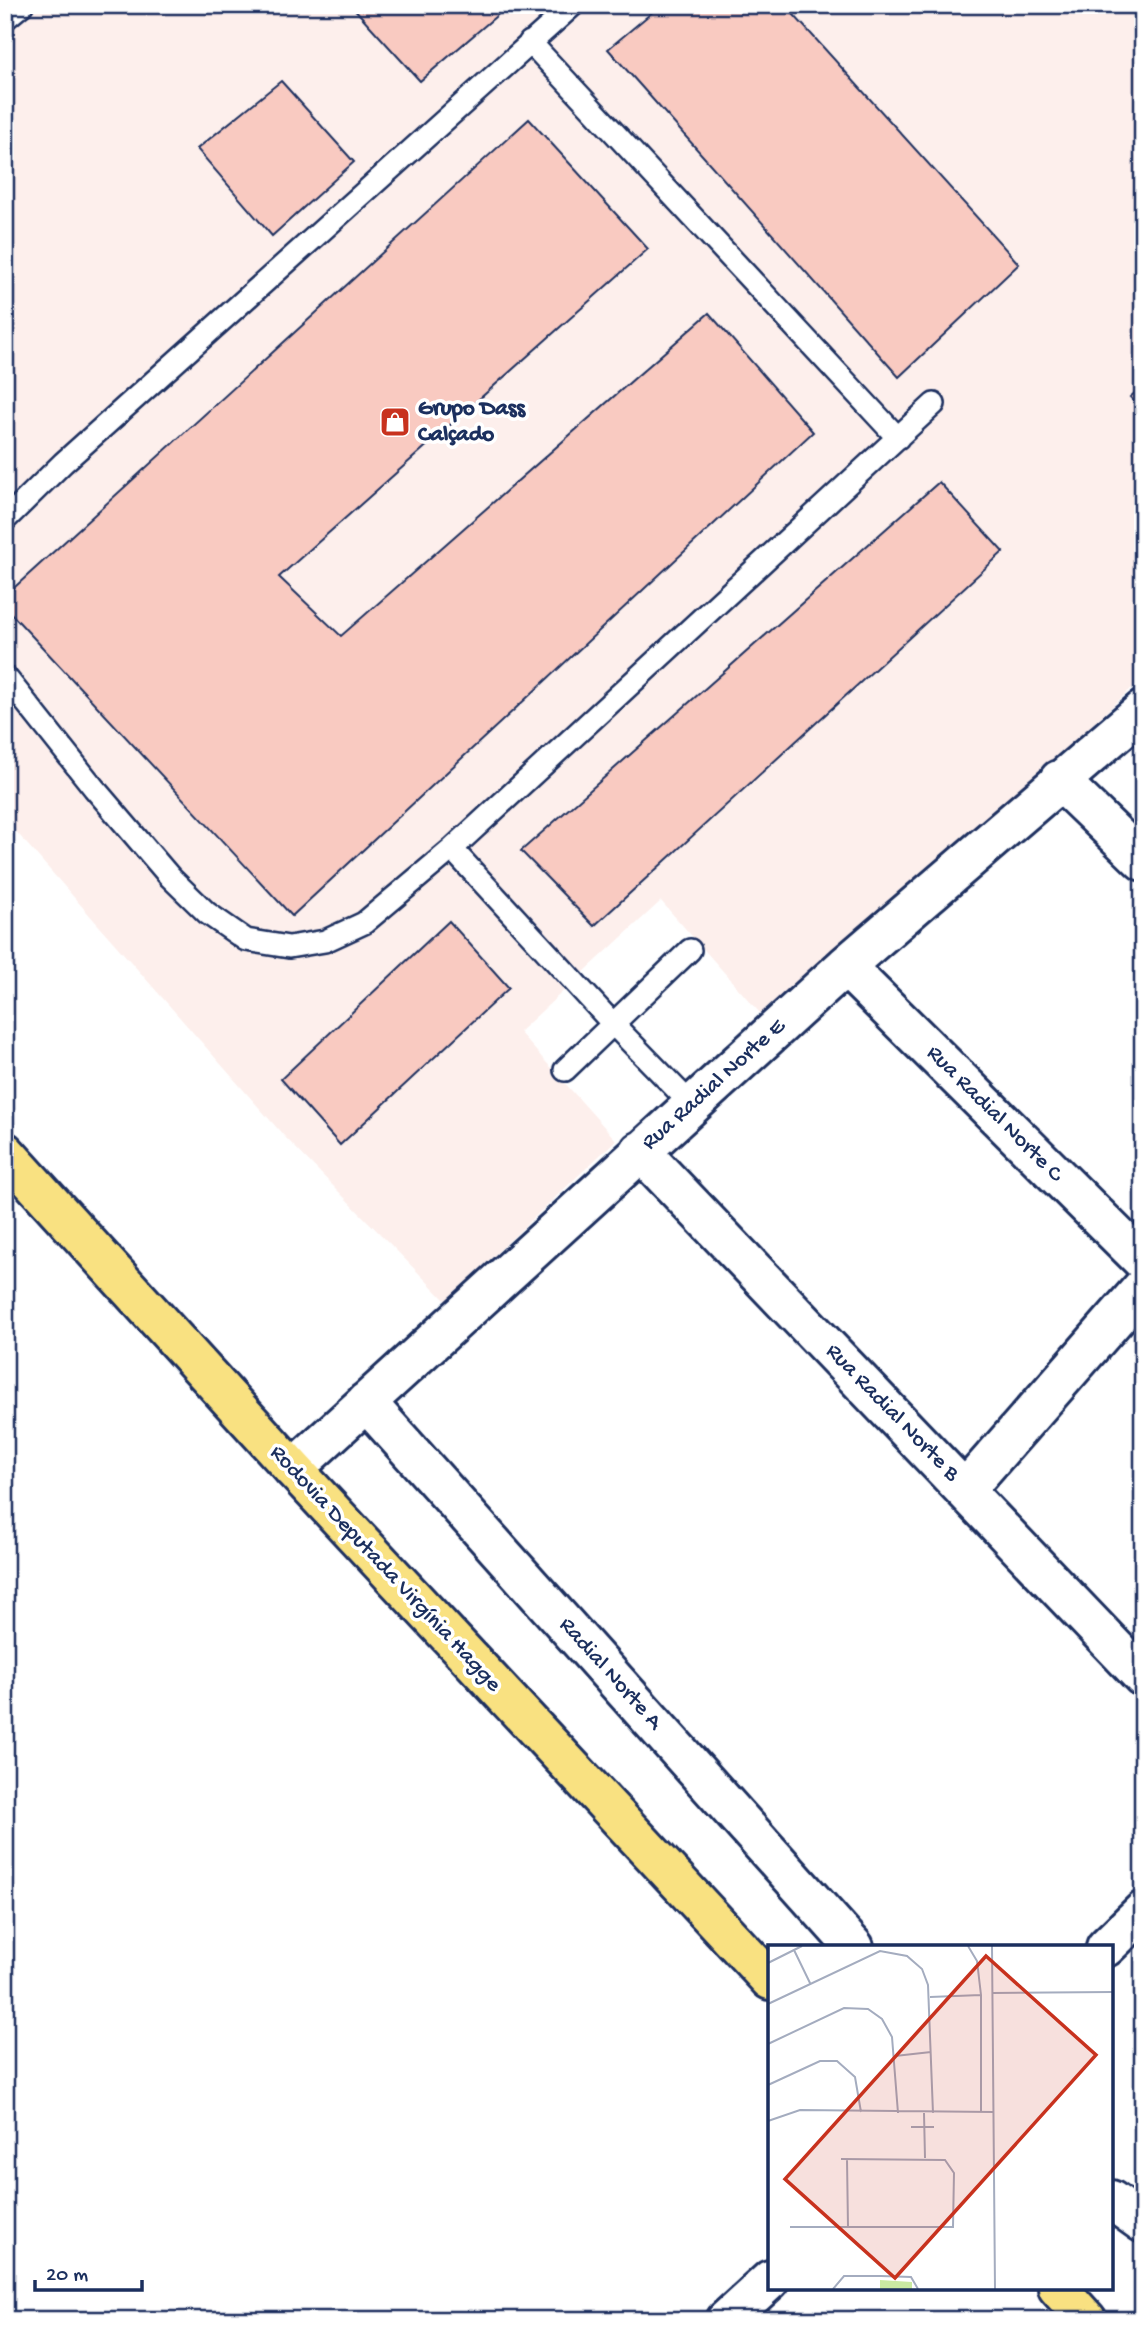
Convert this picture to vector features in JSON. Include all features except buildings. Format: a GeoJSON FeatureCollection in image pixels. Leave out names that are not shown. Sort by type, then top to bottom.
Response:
{"type":"FeatureCollection","features":[{"type":"Feature","properties":{"kind":"highway","name":"Rodovia Deputada Virgínia Hagge"},"geometry":{"type":"LineString","coordinates":[[5,1153],[293,1469],[768,1978]]}},
{"type":"Feature","properties":{"kind":"highway"},"geometry":{"type":"LineString","coordinates":[[1060,2290],[1087,2320]]}},
{"type":"Feature","properties":{"kind":"street","name":"Rua Radial Norte E"},"geometry":{"type":"LineString","coordinates":[[293,1469],[845,966],[1143,710]]}},
{"type":"Feature","properties":{"kind":"street"},"geometry":{"type":"LineString","coordinates":[[1059,780],[1143,861]]}},
{"type":"Feature","properties":{"kind":"street","name":"Rua Radial Norte C"},"geometry":{"type":"LineString","coordinates":[[845,966],[1143,1261]]}},
{"type":"Feature","properties":{"kind":"street","name":"Rua Radial Norte B"},"geometry":{"type":"LineString","coordinates":[[640,1151],[1143,1677]]}},
{"type":"Feature","properties":{"kind":"street"},"geometry":{"type":"LineString","coordinates":[[965,1490],[1143,1287]]}},
{"type":"Feature","properties":{"kind":"street","name":"Radial Norte A"},"geometry":{"type":"LineString","coordinates":[[366,1402],[852,1945]]}},
{"type":"Feature","properties":{"kind":"street"},"geometry":{"type":"LineString","coordinates":[[1108,1945],[1143,1911]]}},
{"type":"Feature","properties":{"kind":"street"},"geometry":{"type":"LineString","coordinates":[[1113,2201],[1143,2223]]}},
{"type":"Feature","properties":{"kind":"street"},"geometry":{"type":"LineString","coordinates":[[726,2320],[768,2282]]}},
{"type":"Feature","properties":{"kind":"lane"},"geometry":{"type":"LineString","coordinates":[[5,19],[22,5]]}},
{"type":"Feature","properties":{"kind":"lane"},"geometry":{"type":"LineString","coordinates":[[5,520],[63,463],[573,5]]}},
{"type":"Feature","properties":{"kind":"lane"},"geometry":{"type":"LineString","coordinates":[[530,43],[898,438]]}},
{"type":"Feature","properties":{"kind":"lane"},"geometry":{"type":"LineString","coordinates":[[5,676],[94,788],[170,877],[206,913],[246,940],[289,947],[326,941],[364,923],[452,849],[934,404]]}},
{"type":"Feature","properties":{"kind":"lane"},"geometry":{"type":"LineString","coordinates":[[452,849],[614,1025],[691,1104]]}},
{"type":"Feature","properties":{"kind":"lane"},"geometry":{"type":"LineString","coordinates":[[565,1070],[690,950]]}},
{"type":"Feature","properties":{"kind":"shaded area"},"geometry":{"type":"Polygon","coordinates":[[[5,5],[1143,5],[1143,678],[767,1021],[661,901],[519,1032],[616,1140],[446,1301],[285,1137],[5,819],[5,5]]]}},
{"type":"Feature","properties":{"kind":"place","name":"Grupo Dass Calçado"},"geometry":{"type":"Point","coordinates":[395,422]}}]}
